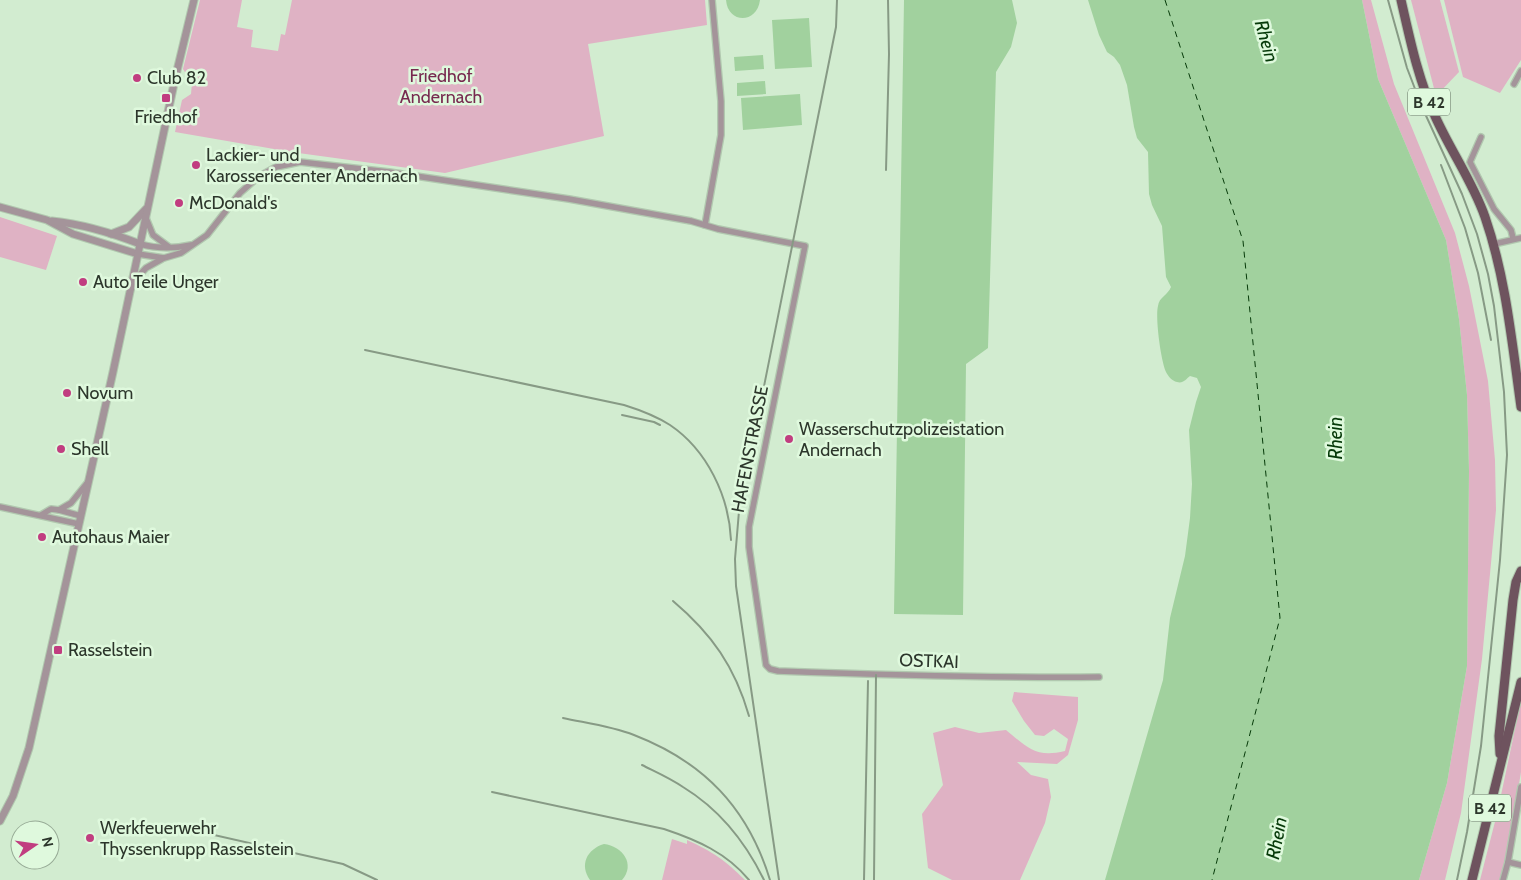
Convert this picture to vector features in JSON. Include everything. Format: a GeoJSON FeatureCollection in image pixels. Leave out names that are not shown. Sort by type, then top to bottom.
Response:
{"type":"FeatureCollection","features":[{"type":"Feature","properties":{"kind":"main road","name":"B 42"},"geometry":{"type":"LineString","coordinates":[[1400,0],[1424,92],[1477,197],[1494,244],[1506,304],[1521,407]]}},
{"type":"Feature","properties":{"kind":"main road","name":"B 42"},"geometry":{"type":"LineString","coordinates":[[1501,762],[1499,736],[1514,591],[1521,570]]}},
{"type":"Feature","properties":{"kind":"main road","name":"B 42"},"geometry":{"type":"LineString","coordinates":[[1472,880],[1521,682]]}},
{"type":"Feature","properties":{"kind":"street"},"geometry":{"type":"LineString","coordinates":[[0,821],[13,796],[26,761],[194,0]]}},
{"type":"Feature","properties":{"kind":"street"},"geometry":{"type":"LineString","coordinates":[[132,284],[146,268],[198,243],[207,235],[240,194],[258,177],[271,169],[294,163],[389,172],[559,197],[705,225],[721,135],[721,101],[712,0]]}},
{"type":"Feature","properties":{"kind":"street"},"geometry":{"type":"LineString","coordinates":[[1514,84],[1521,71]]}},
{"type":"Feature","properties":{"kind":"street"},"geometry":{"type":"LineString","coordinates":[[1481,137],[1470,162],[1494,209],[1511,230],[1513,238]]}},
{"type":"Feature","properties":{"kind":"street"},"geometry":{"type":"LineString","coordinates":[[0,207],[47,220],[69,222],[157,248],[171,248],[198,243]]}},
{"type":"Feature","properties":{"kind":"street"},"geometry":{"type":"LineString","coordinates":[[110,234],[129,227],[148,207]]}},
{"type":"Feature","properties":{"kind":"street"},"geometry":{"type":"LineString","coordinates":[[146,216],[153,235],[171,248]]}},
{"type":"Feature","properties":{"kind":"street"},"geometry":{"type":"LineString","coordinates":[[47,220],[73,234],[138,254],[164,258]]}},
{"type":"Feature","properties":{"kind":"street","name":"HAFENSTRASSE"},"geometry":{"type":"LineString","coordinates":[[705,225],[805,246],[750,527],[749,547],[764,660]]}},
{"type":"Feature","properties":{"kind":"street"},"geometry":{"type":"LineString","coordinates":[[1494,244],[1513,238],[1521,238]]}},
{"type":"Feature","properties":{"kind":"street"},"geometry":{"type":"LineString","coordinates":[[59,510],[71,503],[88,482]]}},
{"type":"Feature","properties":{"kind":"street"},"geometry":{"type":"LineString","coordinates":[[0,507],[79,524]]}},
{"type":"Feature","properties":{"kind":"street"},"geometry":{"type":"LineString","coordinates":[[41,515],[51,509],[81,516]]}},
{"type":"Feature","properties":{"kind":"street","name":"OSTKAI"},"geometry":{"type":"LineString","coordinates":[[764,660],[770,669],[778,671],[970,677],[1099,677]]}},
{"type":"Feature","properties":{"kind":"street"},"geometry":{"type":"LineString","coordinates":[[1503,880],[1521,788]]}},
{"type":"Feature","properties":{"kind":"street"},"geometry":{"type":"LineString","coordinates":[[1508,862],[1521,865]]}},
{"type":"Feature","properties":{"kind":"green space","name":"Friedhof Andernach"},"geometry":{"type":"Polygon","coordinates":[[[200,0],[242,0],[237,27],[253,30],[251,47],[278,51],[281,34],[285,35],[292,0],[705,0],[707,25],[588,44],[604,136],[445,173],[291,152],[175,132],[182,100],[191,94],[192,83],[183,69],[200,0]]]}},
{"type":"Feature","properties":{"kind":"green space"},"geometry":{"type":"Polygon","coordinates":[[[1362,0],[1371,0],[1394,84],[1455,233],[1469,286],[1488,381],[1495,460],[1496,510],[1482,659],[1461,813],[1445,880],[1419,880],[1447,783],[1467,666],[1469,471],[1467,395],[1459,319],[1446,240],[1378,79],[1362,0]]]}},
{"type":"Feature","properties":{"kind":"green space"},"geometry":{"type":"Polygon","coordinates":[[[1411,0],[1440,0],[1459,72],[1436,96],[1411,0]]]}},
{"type":"Feature","properties":{"kind":"green space"},"geometry":{"type":"Polygon","coordinates":[[[1444,0],[1521,0],[1521,60],[1500,93],[1463,77],[1444,0]]]}},
{"type":"Feature","properties":{"kind":"green space"},"geometry":{"type":"Polygon","coordinates":[[[0,217],[57,236],[46,270],[0,257],[0,217]]]}},
{"type":"Feature","properties":{"kind":"green space"},"geometry":{"type":"Polygon","coordinates":[[[1014,692],[1078,697],[1078,720],[1068,755],[1057,764],[1017,762],[1031,775],[1048,779],[1051,797],[1045,823],[1020,880],[952,880],[928,868],[922,814],[943,785],[933,733],[955,727],[979,733],[1006,730],[1033,750],[1047,753],[1065,751],[1068,739],[1054,729],[1044,736],[1035,735],[1012,701],[1014,692]]]}},
{"type":"Feature","properties":{"kind":"green space"},"geometry":{"type":"Polygon","coordinates":[[[1521,701],[1521,772],[1506,863],[1500,880],[1480,880],[1497,814],[1521,701]]]}},
{"type":"Feature","properties":{"kind":"green space"},"geometry":{"type":"Polygon","coordinates":[[[672,839],[687,844],[687,840],[704,848],[725,862],[745,880],[662,880],[672,839]]]}},
{"type":"Feature","properties":{"kind":"water"},"geometry":{"type":"Polygon","coordinates":[[[726,0],[760,0],[758,8],[754,13],[743,18],[737,17],[732,13],[728,8],[726,0]]]}},
{"type":"Feature","properties":{"kind":"water"},"geometry":{"type":"Polygon","coordinates":[[[904,0],[1012,0],[1017,23],[1011,47],[996,72],[988,348],[966,364],[963,615],[894,614],[904,0]]]}},
{"type":"Feature","properties":{"kind":"water","name":"Rhein"},"geometry":{"type":"Polygon","coordinates":[[[1088,0],[1362,0],[1378,79],[1446,240],[1459,319],[1467,395],[1469,471],[1467,666],[1447,783],[1419,880],[1105,880],[1163,680],[1170,618],[1185,556],[1190,518],[1192,484],[1189,430],[1201,387],[1197,378],[1190,376],[1181,382],[1173,381],[1164,366],[1157,312],[1160,300],[1171,287],[1166,277],[1162,226],[1149,194],[1148,152],[1137,138],[1127,85],[1120,65],[1107,52],[1099,35],[1088,0]]]}},
{"type":"Feature","properties":{"kind":"water"},"geometry":{"type":"Polygon","coordinates":[[[809,18],[812,67],[775,69],[772,20],[809,18]]]}},
{"type":"Feature","properties":{"kind":"water"},"geometry":{"type":"Polygon","coordinates":[[[763,55],[764,69],[735,71],[734,57],[763,55]]]}},
{"type":"Feature","properties":{"kind":"water"},"geometry":{"type":"Polygon","coordinates":[[[765,81],[766,94],[737,96],[737,83],[765,81]]]}},
{"type":"Feature","properties":{"kind":"water"},"geometry":{"type":"Polygon","coordinates":[[[800,94],[802,125],[743,130],[741,98],[800,94]]]}},
{"type":"Feature","properties":{"kind":"water"},"geometry":{"type":"Polygon","coordinates":[[[604,844],[616,848],[625,857],[628,868],[622,880],[590,880],[587,874],[585,869],[586,858],[598,846],[604,844]]]}},
{"type":"Feature","properties":{"kind":"ferry route"},"geometry":{"type":"LineString","coordinates":[[1165,0],[1243,241],[1280,618],[1212,880]]}},
{"type":"Feature","properties":{"kind":"railway"},"geometry":{"type":"LineString","coordinates":[[779,880],[736,586],[735,559],[739,511],[836,27],[837,0]]}},
{"type":"Feature","properties":{"kind":"railway"},"geometry":{"type":"LineString","coordinates":[[886,170],[889,54],[888,0]]}},
{"type":"Feature","properties":{"kind":"railway"},"geometry":{"type":"LineString","coordinates":[[1388,0],[1407,68],[1422,107],[1462,194],[1477,234],[1488,274],[1494,306],[1504,392],[1507,455],[1500,560],[1481,746],[1457,880]]}},
{"type":"Feature","properties":{"kind":"railway"},"geometry":{"type":"LineString","coordinates":[[1441,165],[1465,228],[1478,273],[1491,340]]}},
{"type":"Feature","properties":{"kind":"railway"},"geometry":{"type":"LineString","coordinates":[[365,350],[624,405],[659,419],[683,435],[695,447],[714,475],[726,507],[731,540]]}},
{"type":"Feature","properties":{"kind":"railway"},"geometry":{"type":"LineString","coordinates":[[622,415],[660,425]]}},
{"type":"Feature","properties":{"kind":"railway"},"geometry":{"type":"LineString","coordinates":[[673,601],[699,626],[720,652],[737,682],[749,716]]}},
{"type":"Feature","properties":{"kind":"railway"},"geometry":{"type":"LineString","coordinates":[[874,880],[876,675]]}},
{"type":"Feature","properties":{"kind":"railway"},"geometry":{"type":"LineString","coordinates":[[864,880],[868,681]]}},
{"type":"Feature","properties":{"kind":"railway"},"geometry":{"type":"LineString","coordinates":[[563,718],[634,735],[682,759],[702,774],[736,810],[761,854],[770,880]]}},
{"type":"Feature","properties":{"kind":"railway"},"geometry":{"type":"LineString","coordinates":[[642,765],[683,787],[720,816],[749,853],[764,880]]}},
{"type":"Feature","properties":{"kind":"railway"},"geometry":{"type":"LineString","coordinates":[[492,792],[664,829],[711,848],[731,862],[749,880]]}},
{"type":"Feature","properties":{"kind":"railway"},"geometry":{"type":"LineString","coordinates":[[192,830],[343,864],[377,880]]}},
{"type":"Feature","properties":{"kind":"place","name":"Club 82"},"geometry":{"type":"Point","coordinates":[137,78]}},
{"type":"Feature","properties":{"kind":"place","name":"Friedhof"},"geometry":{"type":"Point","coordinates":[166,98]}},
{"type":"Feature","properties":{"kind":"place","name":"Lackier- und Karosseriecenter Andernach"},"geometry":{"type":"Point","coordinates":[196,165]}},
{"type":"Feature","properties":{"kind":"place","name":"McDonald's"},"geometry":{"type":"Point","coordinates":[179,203]}},
{"type":"Feature","properties":{"kind":"place","name":"Auto Teile Unger"},"geometry":{"type":"Point","coordinates":[83,282]}},
{"type":"Feature","properties":{"kind":"place","name":"Novum"},"geometry":{"type":"Point","coordinates":[67,393]}},
{"type":"Feature","properties":{"kind":"place","name":"Wasserschutzpolizeistation Andernach"},"geometry":{"type":"Point","coordinates":[789,439]}},
{"type":"Feature","properties":{"kind":"place","name":"Shell"},"geometry":{"type":"Point","coordinates":[61,449]}},
{"type":"Feature","properties":{"kind":"place","name":"Autohaus Maier"},"geometry":{"type":"Point","coordinates":[42,537]}},
{"type":"Feature","properties":{"kind":"place","name":"Rasselstein"},"geometry":{"type":"Point","coordinates":[58,650]}},
{"type":"Feature","properties":{"kind":"place","name":"Werkfeuerwehr Thyssenkrupp Rasselstein"},"geometry":{"type":"Point","coordinates":[90,838]}}]}
